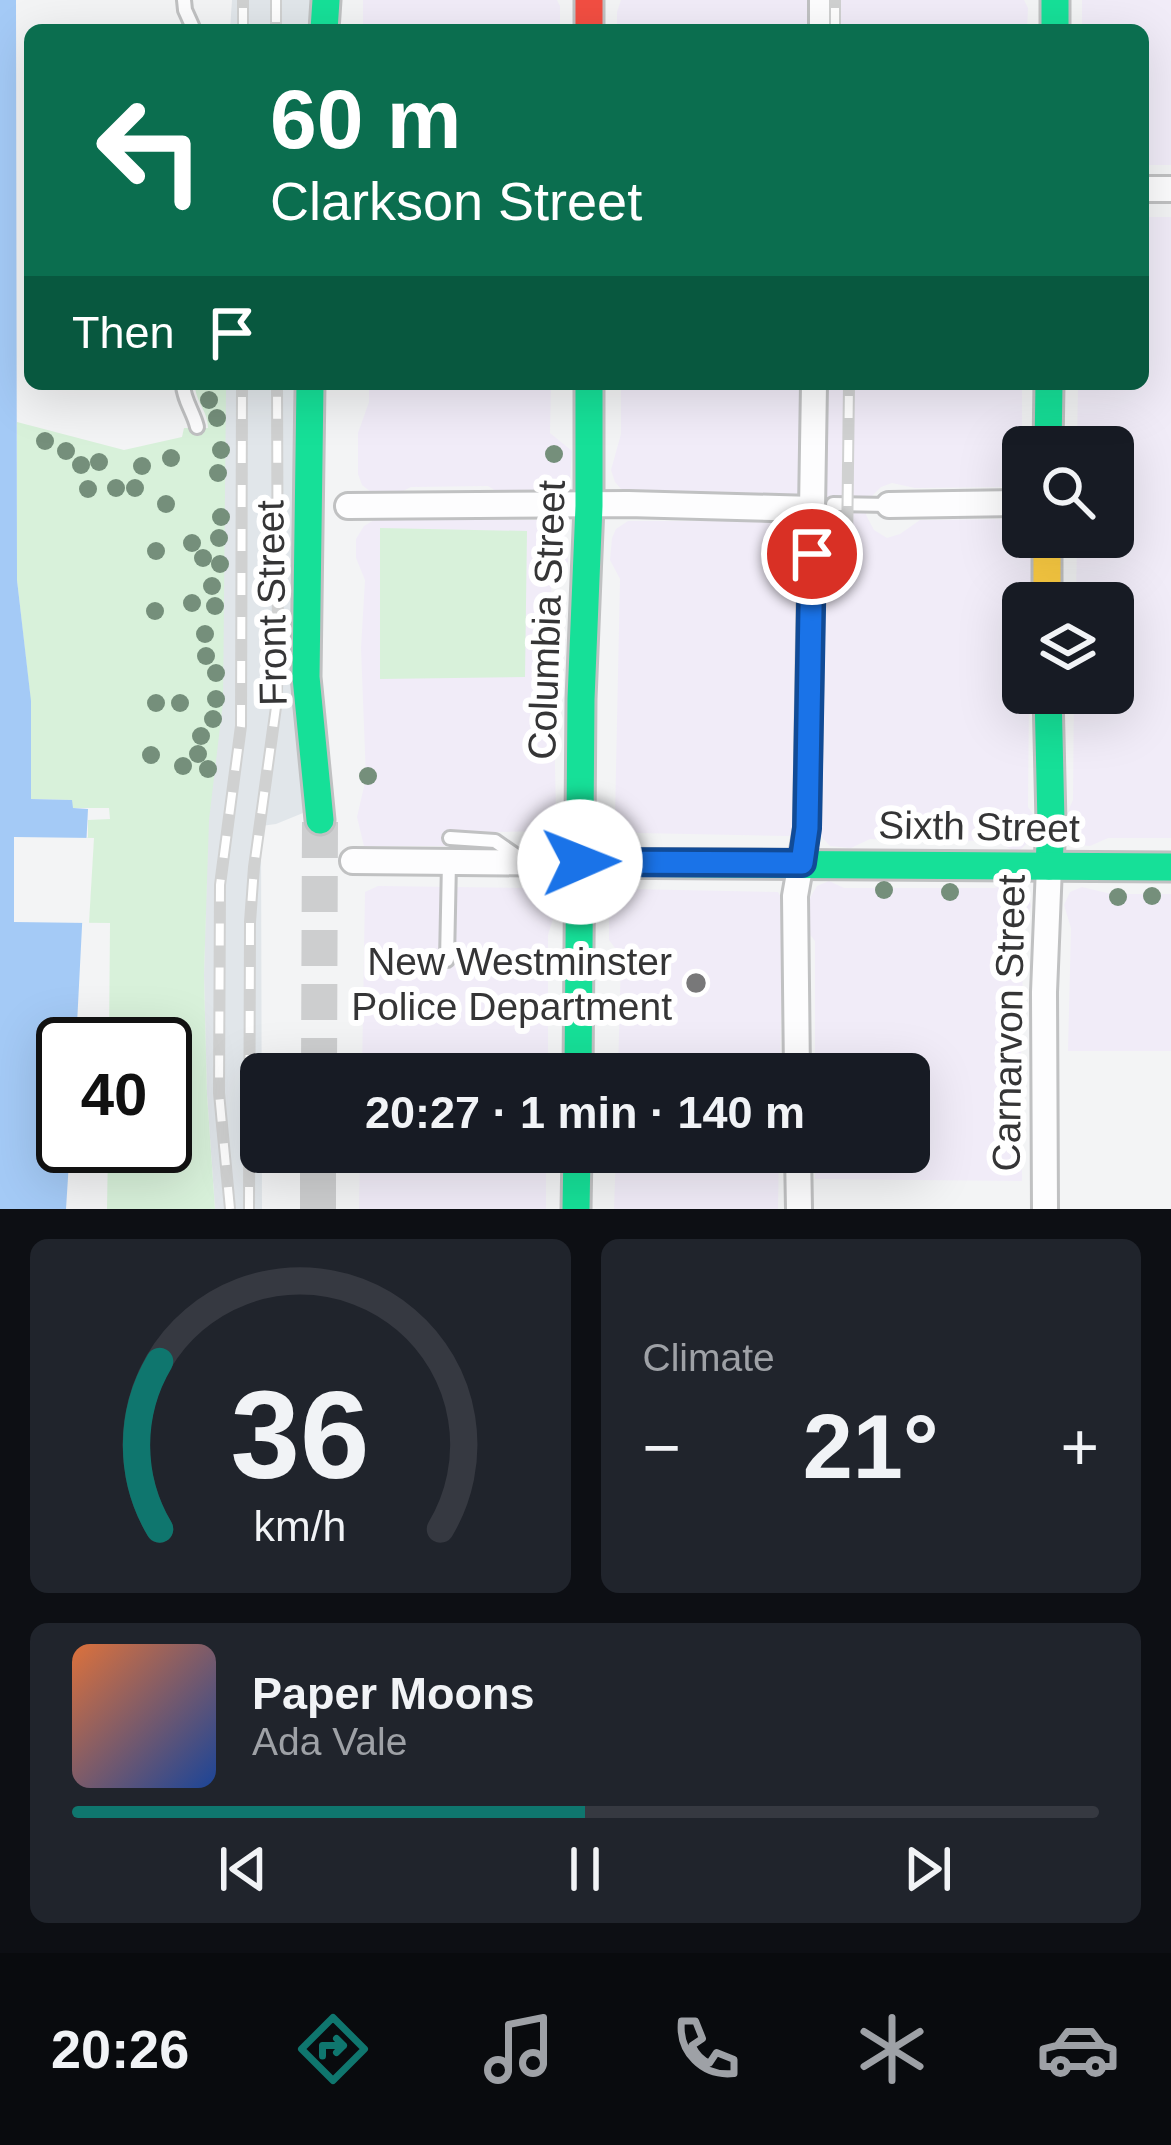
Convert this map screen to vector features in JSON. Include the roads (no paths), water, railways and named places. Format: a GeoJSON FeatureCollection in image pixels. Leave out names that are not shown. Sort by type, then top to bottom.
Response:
{"type":"FeatureCollection","features":[{"type":"Feature","properties":{"kind":"street","name":"Front Street"},"geometry":{"type":"LineString","coordinates":[[310,390],[306,677],[320,820]]}},
{"type":"Feature","properties":{"kind":"street","name":"Columbia Street"},"geometry":{"type":"LineString","coordinates":[[578,1053],[590,390]]}},
{"type":"Feature","properties":{"kind":"street"},"geometry":{"type":"LineString","coordinates":[[797,1053],[795,896],[807,828],[823,506],[814,390]]}},
{"type":"Feature","properties":{"kind":"street"},"geometry":{"type":"LineString","coordinates":[[1048,390],[1048,426]]}},
{"type":"Feature","properties":{"kind":"street"},"geometry":{"type":"LineString","coordinates":[[889,505],[1002,503]]}},
{"type":"Feature","properties":{"kind":"street"},"geometry":{"type":"LineString","coordinates":[[348,506],[823,506]]}},
{"type":"Feature","properties":{"kind":"street","name":"Carnarvon Street"},"geometry":{"type":"LineString","coordinates":[[1045,1209],[1048,714]]}},
{"type":"Feature","properties":{"kind":"street","name":"Sixth Street"},"geometry":{"type":"LineString","coordinates":[[353,861],[450,850],[527,863],[1171,867]]}},
{"type":"Feature","properties":{"kind":"street"},"geometry":{"type":"LineString","coordinates":[[576,1209],[577,1173]]}},
{"type":"Feature","properties":{"kind":"street"},"geometry":{"type":"LineString","coordinates":[[798,1173],[799,1209]]}},
{"type":"Feature","properties":{"kind":"lane"},"geometry":{"type":"LineString","coordinates":[[183,390],[197,428]]}},
{"type":"Feature","properties":{"kind":"lane"},"geometry":{"type":"LineString","coordinates":[[823,506],[889,505]]}},
{"type":"Feature","properties":{"kind":"lane"},"geometry":{"type":"LineString","coordinates":[[447,960],[450,850]]}},
{"type":"Feature","properties":{"kind":"water"},"geometry":{"type":"Polygon","coordinates":[[[0,0],[16,0],[17,580],[31,701],[31,799],[72,800],[73,808],[88,809],[77,1017],[36,1017],[36,1173],[68,1173],[66,1209],[0,1209],[0,0]]]}},
{"type":"Feature","properties":{"kind":"tunnel"},"geometry":{"type":"LineString","coordinates":[[319,1053],[320,820]]}},
{"type":"Feature","properties":{"kind":"tunnel"},"geometry":{"type":"LineString","coordinates":[[318,1173],[318,1209]]}},
{"type":"Feature","properties":{"kind":"railway"},"geometry":{"type":"LineString","coordinates":[[243,0],[243,24]]}},
{"type":"Feature","properties":{"kind":"railway"},"geometry":{"type":"LineString","coordinates":[[276,0],[276,24]]}},
{"type":"Feature","properties":{"kind":"railway"},"geometry":{"type":"LineString","coordinates":[[835,0],[835,24]]}},
{"type":"Feature","properties":{"kind":"railway"},"geometry":{"type":"LineString","coordinates":[[230,1209],[219,1093],[220,885],[241,726],[242,390]]}},
{"type":"Feature","properties":{"kind":"railway"},"geometry":{"type":"LineString","coordinates":[[249,1209],[250,922],[278,669],[277,390]]}},
{"type":"Feature","properties":{"kind":"railway"},"geometry":{"type":"LineString","coordinates":[[847,550],[849,390]]}},
{"type":"Feature","properties":{"kind":"place","name":"New Westminster Police Department"},"geometry":{"type":"Point","coordinates":[696,983]}}]}
